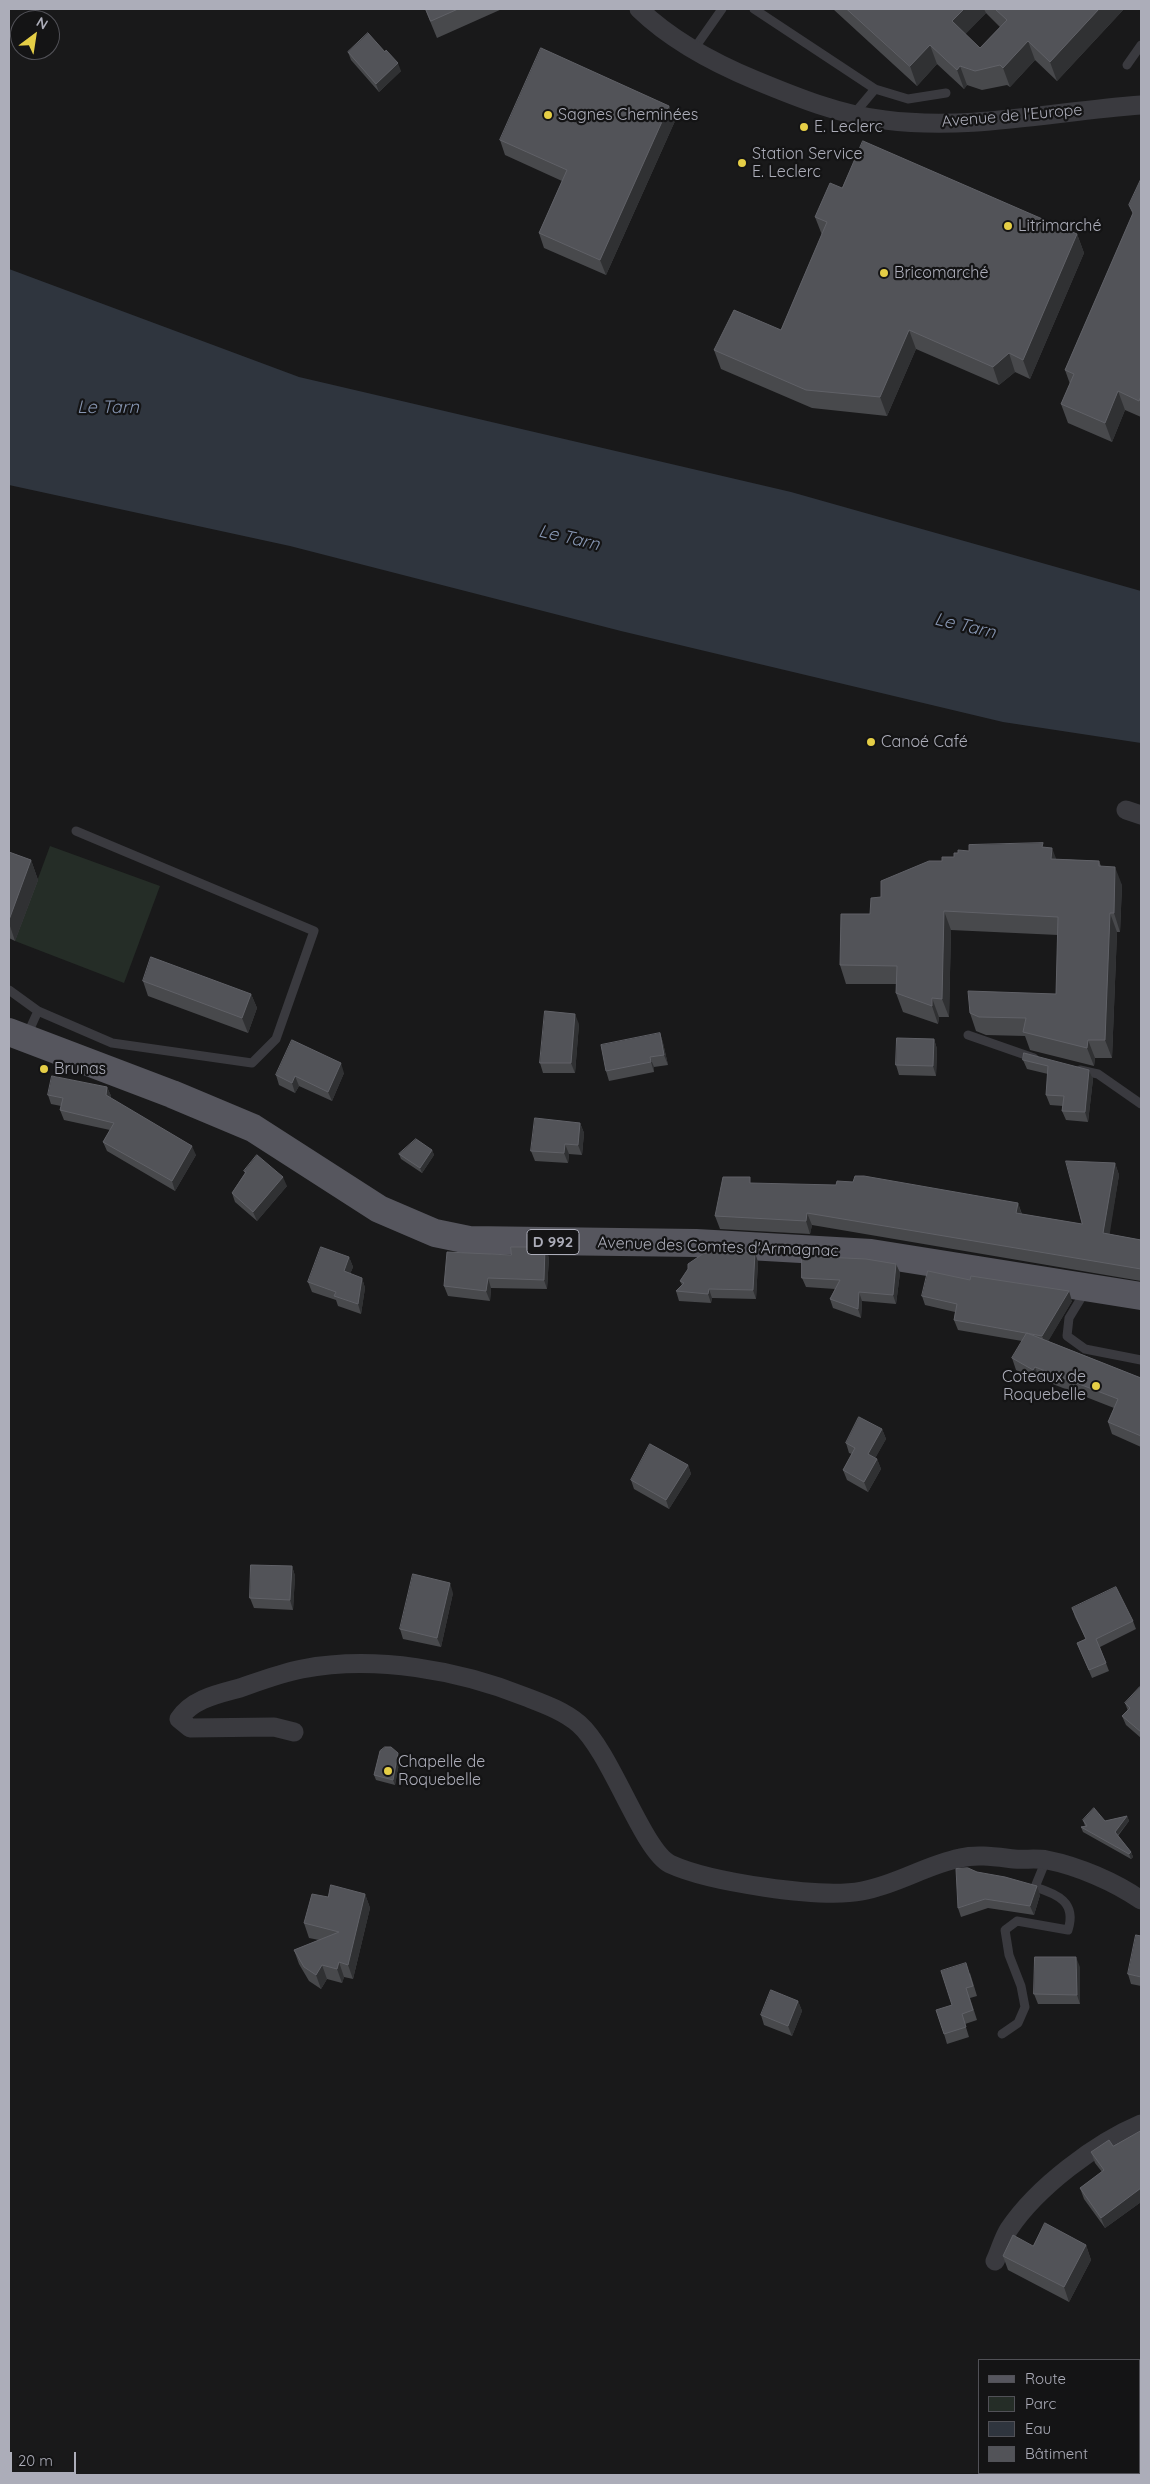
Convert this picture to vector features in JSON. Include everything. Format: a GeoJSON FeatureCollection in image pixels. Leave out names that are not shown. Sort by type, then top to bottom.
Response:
{"type":"FeatureCollection","features":[{"type":"Feature","properties":{"kind":"main road","name":"Avenue des Comtes d'Armagnac"},"geometry":{"type":"LineString","coordinates":[[17,1035],[172,1094],[253,1128],[379,1209],[435,1232],[469,1240],[696,1243],[870,1253],[1141,1296]]}},
{"type":"Feature","properties":{"kind":"street","name":"Avenue de l'Europe"},"geometry":{"type":"LineString","coordinates":[[639,9],[694,49],[777,89],[854,115],[884,120],[952,124],[1141,105]]}},
{"type":"Feature","properties":{"kind":"street"},"geometry":{"type":"LineString","coordinates":[[294,1732],[274,1727],[190,1728],[180,1719],[187,1707],[218,1694],[302,1669],[350,1664],[425,1668],[497,1685],[552,1707],[580,1724],[611,1768],[651,1844],[666,1862],[691,1873],[814,1893],[862,1892],[960,1857],[987,1856],[1046,1860],[1098,1876],[1128,1891],[1141,1900]]}},
{"type":"Feature","properties":{"kind":"street"},"geometry":{"type":"LineString","coordinates":[[995,2261],[1009,2230],[1056,2180],[1076,2162],[1115,2136],[1141,2124]]}},
{"type":"Feature","properties":{"kind":"lane"},"geometry":{"type":"LineString","coordinates":[[694,49],[722,9]]}},
{"type":"Feature","properties":{"kind":"lane"},"geometry":{"type":"LineString","coordinates":[[754,9],[874,90],[908,99],[946,93]]}},
{"type":"Feature","properties":{"kind":"lane"},"geometry":{"type":"LineString","coordinates":[[1127,65],[1141,45]]}},
{"type":"Feature","properties":{"kind":"lane"},"geometry":{"type":"LineString","coordinates":[[854,115],[874,90]]}},
{"type":"Feature","properties":{"kind":"lane"},"geometry":{"type":"LineString","coordinates":[[9,990],[38,1010],[112,1043],[252,1063],[276,1039],[314,932],[76,831]]}},
{"type":"Feature","properties":{"kind":"lane"},"geometry":{"type":"LineString","coordinates":[[17,1035],[38,1010]]}},
{"type":"Feature","properties":{"kind":"lane"},"geometry":{"type":"LineString","coordinates":[[968,1035],[1040,1060]]}},
{"type":"Feature","properties":{"kind":"lane"},"geometry":{"type":"LineString","coordinates":[[1073,1069],[1098,1074],[1141,1104]]}},
{"type":"Feature","properties":{"kind":"lane"},"geometry":{"type":"LineString","coordinates":[[1087,1287],[1069,1318],[1067,1336],[1085,1350],[1141,1360]]}},
{"type":"Feature","properties":{"kind":"lane"},"geometry":{"type":"LineString","coordinates":[[1002,2034],[1018,2023],[1025,2007],[1021,1986],[1009,1955],[1005,1930],[1017,1921],[1068,1930],[1072,1918],[1068,1907],[1056,1894],[1035,1887],[1046,1860]]}},
{"type":"Feature","properties":{"kind":"green space"},"geometry":{"type":"Polygon","coordinates":[[[50,846],[160,886],[124,983],[15,941],[50,846]]]}},
{"type":"Feature","properties":{"kind":"water","name":"Le Tarn"},"geometry":{"type":"Polygon","coordinates":[[[9,269],[299,377],[791,492],[1141,591],[1141,743],[1003,722],[621,631],[290,546],[9,485],[9,269]]]}},
{"type":"Feature","properties":{"kind":"building"},"geometry":{"type":"Polygon","coordinates":[[[426,9],[458,9],[431,21],[426,9]]]}},
{"type":"Feature","properties":{"kind":"building"},"geometry":{"type":"Polygon","coordinates":[[[847,9],[964,9],[952,21],[980,48],[1007,20],[995,9],[1099,9],[1050,62],[1028,41],[1003,68],[1000,65],[975,71],[960,66],[957,70],[930,45],[910,66],[847,9]]]}},
{"type":"Feature","properties":{"kind":"building"},"geometry":{"type":"Polygon","coordinates":[[[368,33],[398,63],[376,84],[348,52],[368,33]]]}},
{"type":"Feature","properties":{"kind":"building"},"geometry":{"type":"Polygon","coordinates":[[[541,48],[669,106],[600,260],[539,233],[567,170],[500,140],[541,48]]]}},
{"type":"Feature","properties":{"kind":"building"},"geometry":{"type":"Polygon","coordinates":[[[863,141],[1077,234],[1023,360],[1009,353],[993,367],[909,330],[880,397],[806,390],[714,350],[734,310],[781,330],[827,222],[815,217],[830,183],[842,188],[863,141]]]}},
{"type":"Feature","properties":{"kind":"building"},"geometry":{"type":"Polygon","coordinates":[[[1141,179],[1141,396],[1139,401],[1118,391],[1105,423],[1061,404],[1074,374],[1065,370],[1133,213],[1129,205],[1141,179]]]}},
{"type":"Feature","properties":{"kind":"building"},"geometry":{"type":"Polygon","coordinates":[[[1043,843],[1042,847],[1052,848],[1051,859],[1099,861],[1099,866],[1115,867],[1114,913],[1110,913],[1105,1040],[1088,1040],[1087,1048],[1023,1032],[1026,1018],[979,1017],[970,1013],[968,991],[1056,994],[1058,917],[944,911],[942,999],[932,998],[932,1006],[896,993],[897,966],[840,965],[841,914],[870,914],[871,898],[881,897],[881,881],[929,861],[942,861],[942,857],[954,857],[954,853],[958,853],[958,850],[969,851],[969,845],[1043,843]]]}},
{"type":"Feature","properties":{"kind":"building"},"geometry":{"type":"Polygon","coordinates":[[[9,852],[31,860],[9,920],[9,852]]]}},
{"type":"Feature","properties":{"kind":"building"},"geometry":{"type":"Polygon","coordinates":[[[151,957],[251,994],[242,1018],[143,981],[151,957]]]}},
{"type":"Feature","properties":{"kind":"building"},"geometry":{"type":"Polygon","coordinates":[[[545,1011],[575,1014],[571,1063],[540,1063],[545,1011]]]}},
{"type":"Feature","properties":{"kind":"building"},"geometry":{"type":"Polygon","coordinates":[[[660,1033],[664,1055],[650,1057],[651,1062],[606,1071],[601,1045],[660,1033]]]}},
{"type":"Feature","properties":{"kind":"building"},"geometry":{"type":"Polygon","coordinates":[[[897,1038],[934,1039],[933,1066],[896,1065],[897,1038]]]}},
{"type":"Feature","properties":{"kind":"building"},"geometry":{"type":"Polygon","coordinates":[[[292,1040],[341,1063],[328,1092],[295,1076],[292,1083],[276,1075],[292,1040]]]}},
{"type":"Feature","properties":{"kind":"building"},"geometry":{"type":"Polygon","coordinates":[[[1024,1053],[1089,1070],[1085,1112],[1062,1111],[1064,1096],[1046,1095],[1048,1066],[1023,1060],[1024,1053]]]}},
{"type":"Feature","properties":{"kind":"building"},"geometry":{"type":"Polygon","coordinates":[[[52,1076],[107,1087],[106,1095],[192,1146],[172,1181],[103,1142],[114,1123],[60,1110],[63,1098],[48,1095],[52,1076]]]}},
{"type":"Feature","properties":{"kind":"building"},"geometry":{"type":"Polygon","coordinates":[[[535,1118],[580,1123],[578,1145],[565,1144],[564,1153],[531,1151],[535,1118]]]}},
{"type":"Feature","properties":{"kind":"building"},"geometry":{"type":"Polygon","coordinates":[[[416,1139],[432,1150],[420,1168],[399,1154],[416,1139]]]}},
{"type":"Feature","properties":{"kind":"building"},"geometry":{"type":"Polygon","coordinates":[[[257,1155],[283,1177],[253,1212],[232,1193],[246,1172],[244,1171],[257,1155]]]}},
{"type":"Feature","properties":{"kind":"building"},"geometry":{"type":"Polygon","coordinates":[[[1066,1161],[1115,1163],[1103,1233],[1141,1240],[1141,1269],[807,1213],[806,1221],[715,1216],[723,1177],[750,1177],[750,1183],[836,1185],[837,1181],[853,1182],[855,1176],[864,1176],[1018,1203],[1016,1213],[1082,1224],[1066,1161]]]}},
{"type":"Feature","properties":{"kind":"building"},"geometry":{"type":"Polygon","coordinates":[[[321,1247],[349,1257],[344,1271],[362,1278],[358,1304],[334,1296],[336,1292],[308,1282],[321,1247]]]}},
{"type":"Feature","properties":{"kind":"building"},"geometry":{"type":"Polygon","coordinates":[[[511,1247],[545,1247],[544,1280],[488,1278],[486,1291],[444,1286],[447,1252],[511,1255],[511,1247]]]}},
{"type":"Feature","properties":{"kind":"building"},"geometry":{"type":"Polygon","coordinates":[[[710,1250],[755,1253],[753,1290],[709,1289],[708,1294],[676,1291],[684,1283],[680,1281],[688,1269],[688,1264],[704,1253],[710,1253],[710,1250]]]}},
{"type":"Feature","properties":{"kind":"building"},"geometry":{"type":"Polygon","coordinates":[[[802,1256],[866,1259],[896,1264],[893,1295],[859,1292],[858,1309],[830,1299],[840,1280],[802,1278],[802,1256]]]}},
{"type":"Feature","properties":{"kind":"building"},"geometry":{"type":"Polygon","coordinates":[[[928,1271],[970,1280],[971,1276],[1069,1291],[1042,1336],[954,1320],[957,1304],[922,1296],[928,1271]]]}},
{"type":"Feature","properties":{"kind":"building"},"geometry":{"type":"Polygon","coordinates":[[[1027,1333],[1141,1378],[1141,1436],[1108,1422],[1118,1399],[1035,1367],[1033,1370],[1012,1358],[1027,1333]]]}},
{"type":"Feature","properties":{"kind":"building"},"geometry":{"type":"Polygon","coordinates":[[[859,1417],[882,1429],[868,1454],[877,1459],[864,1482],[843,1470],[855,1448],[846,1443],[859,1417]]]}},
{"type":"Feature","properties":{"kind":"building"},"geometry":{"type":"Polygon","coordinates":[[[650,1444],[688,1465],[666,1500],[631,1480],[650,1444]]]}},
{"type":"Feature","properties":{"kind":"building"},"geometry":{"type":"Polygon","coordinates":[[[251,1565],[292,1566],[290,1600],[250,1598],[251,1565]]]}},
{"type":"Feature","properties":{"kind":"building"},"geometry":{"type":"Polygon","coordinates":[[[413,1574],[450,1583],[437,1638],[400,1629],[413,1574]]]}},
{"type":"Feature","properties":{"kind":"building"},"geometry":{"type":"Polygon","coordinates":[[[1116,1587],[1133,1621],[1096,1639],[1106,1663],[1089,1670],[1077,1643],[1086,1639],[1072,1608],[1116,1587]]]}},
{"type":"Feature","properties":{"kind":"building"},"geometry":{"type":"Polygon","coordinates":[[[1140,1687],[1141,1732],[1122,1716],[1130,1708],[1125,1703],[1140,1687]]]}},
{"type":"Feature","properties":{"kind":"building","name":"Chapelle de Roquebelle"},"geometry":{"type":"Polygon","coordinates":[[[385,1747],[391,1747],[398,1753],[393,1780],[374,1775],[380,1751],[385,1747]]]}},
{"type":"Feature","properties":{"kind":"building"},"geometry":{"type":"Polygon","coordinates":[[[1094,1808],[1105,1821],[1127,1816],[1115,1832],[1131,1852],[1129,1854],[1081,1827],[1087,1826],[1083,1820],[1094,1808]]]}},
{"type":"Feature","properties":{"kind":"building"},"geometry":{"type":"Polygon","coordinates":[[[968,1868],[977,1872],[1037,1886],[1030,1906],[985,1899],[958,1908],[956,1869],[968,1868]]]}},
{"type":"Feature","properties":{"kind":"building"},"geometry":{"type":"Polygon","coordinates":[[[331,1885],[365,1894],[348,1965],[339,1962],[337,1969],[322,1965],[316,1975],[304,1967],[294,1950],[339,1932],[304,1923],[312,1894],[328,1897],[331,1885]]]}},
{"type":"Feature","properties":{"kind":"building"},"geometry":{"type":"Polygon","coordinates":[[[1136,1935],[1141,1936],[1141,1977],[1128,1974],[1136,1935]]]}},
{"type":"Feature","properties":{"kind":"building"},"geometry":{"type":"Polygon","coordinates":[[[1035,1957],[1076,1957],[1077,1995],[1034,1994],[1035,1957]]]}},
{"type":"Feature","properties":{"kind":"building"},"geometry":{"type":"Polygon","coordinates":[[[966,1963],[973,1986],[966,1988],[973,2010],[962,2014],[966,2027],[944,2034],[936,2010],[952,2005],[941,1971],[966,1963]]]}},
{"type":"Feature","properties":{"kind":"building"},"geometry":{"type":"Polygon","coordinates":[[[771,1990],[798,2001],[788,2026],[761,2015],[771,1990]]]}},
{"type":"Feature","properties":{"kind":"building"},"geometry":{"type":"Polygon","coordinates":[[[1141,2131],[1141,2188],[1101,2218],[1080,2188],[1104,2170],[1091,2152],[1109,2140],[1113,2146],[1141,2131]]]}},
{"type":"Feature","properties":{"kind":"building"},"geometry":{"type":"Polygon","coordinates":[[[1045,2223],[1086,2245],[1064,2287],[1003,2256],[1013,2235],[1033,2246],[1045,2223]]]}},
{"type":"Feature","properties":{"kind":"place","name":"Sagnes Cheminées"},"geometry":{"type":"Point","coordinates":[548,115]}},
{"type":"Feature","properties":{"kind":"place","name":"E. Leclerc"},"geometry":{"type":"Point","coordinates":[804,127]}},
{"type":"Feature","properties":{"kind":"place","name":"Station Service E. Leclerc"},"geometry":{"type":"Point","coordinates":[742,163]}},
{"type":"Feature","properties":{"kind":"place","name":"Litrimarché"},"geometry":{"type":"Point","coordinates":[1008,226]}},
{"type":"Feature","properties":{"kind":"place","name":"Bricomarché"},"geometry":{"type":"Point","coordinates":[884,273]}},
{"type":"Feature","properties":{"kind":"place","name":"Canoé Café"},"geometry":{"type":"Point","coordinates":[871,742]}},
{"type":"Feature","properties":{"kind":"place","name":"Brunas"},"geometry":{"type":"Point","coordinates":[44,1069]}},
{"type":"Feature","properties":{"kind":"place","name":"Coteaux de Roquebelle"},"geometry":{"type":"Point","coordinates":[1096,1386]}},
{"type":"Feature","properties":{"kind":"place","name":"Chapelle de Roquebelle"},"geometry":{"type":"Point","coordinates":[388,1771]}}]}
